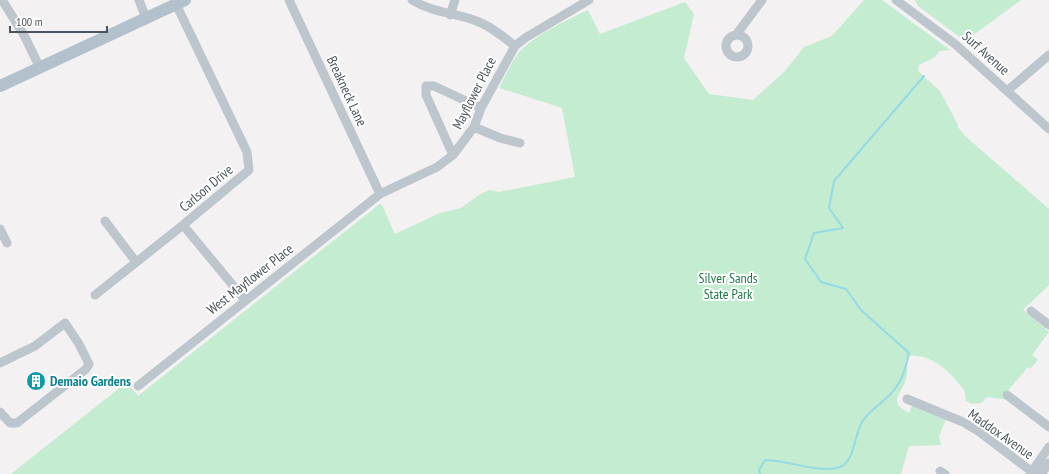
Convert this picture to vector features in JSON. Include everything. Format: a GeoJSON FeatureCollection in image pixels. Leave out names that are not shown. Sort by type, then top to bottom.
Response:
{"type":"FeatureCollection","features":[{"type":"Feature","properties":{"kind":"main road"},"geometry":{"type":"LineString","coordinates":[[0,86],[181,2]]}},
{"type":"Feature","properties":{"kind":"street"},"geometry":{"type":"LineString","coordinates":[[2,0],[24,35],[40,68]]}},
{"type":"Feature","properties":{"kind":"street"},"geometry":{"type":"LineString","coordinates":[[138,0],[146,18]]}},
{"type":"Feature","properties":{"kind":"street","name":"Breakneck Lane"},"geometry":{"type":"LineString","coordinates":[[289,0],[380,194]]}},
{"type":"Feature","properties":{"kind":"street"},"geometry":{"type":"LineString","coordinates":[[412,0],[424,7],[478,22],[500,34],[515,46]]}},
{"type":"Feature","properties":{"kind":"street"},"geometry":{"type":"LineString","coordinates":[[450,15],[454,0]]}},
{"type":"Feature","properties":{"kind":"street","name":"Mayflower Place"},"geometry":{"type":"LineString","coordinates":[[380,194],[437,167],[453,155],[474,127],[481,108],[515,46],[575,3],[589,0]]}},
{"type":"Feature","properties":{"kind":"street"},"geometry":{"type":"LineString","coordinates":[[736,35],[762,0]]}},
{"type":"Feature","properties":{"kind":"street","name":"Surf Avenue"},"geometry":{"type":"LineString","coordinates":[[900,1],[939,31],[1049,128]]}},
{"type":"Feature","properties":{"kind":"street","name":"Carlson Drive"},"geometry":{"type":"LineString","coordinates":[[95,295],[249,170],[246,152],[181,2]]}},
{"type":"Feature","properties":{"kind":"street"},"geometry":{"type":"LineString","coordinates":[[1007,91],[1049,55]]}},
{"type":"Feature","properties":{"kind":"street"},"geometry":{"type":"LineString","coordinates":[[453,155],[426,95],[426,86],[434,86],[481,108]]}},
{"type":"Feature","properties":{"kind":"street"},"geometry":{"type":"LineString","coordinates":[[474,127],[500,138],[520,143]]}},
{"type":"Feature","properties":{"kind":"street","name":"West Mayflower Place"},"geometry":{"type":"LineString","coordinates":[[138,386],[380,194]]}},
{"type":"Feature","properties":{"kind":"street"},"geometry":{"type":"LineString","coordinates":[[106,221],[136,262]]}},
{"type":"Feature","properties":{"kind":"street"},"geometry":{"type":"LineString","coordinates":[[183,225],[245,300]]}},
{"type":"Feature","properties":{"kind":"street"},"geometry":{"type":"LineString","coordinates":[[0,229],[7,242]]}},
{"type":"Feature","properties":{"kind":"street"},"geometry":{"type":"LineString","coordinates":[[1031,311],[1049,326]]}},
{"type":"Feature","properties":{"kind":"street"},"geometry":{"type":"LineString","coordinates":[[0,363],[35,346],[65,323],[79,344],[88,364],[86,369],[14,424],[10,423],[0,412]]}},
{"type":"Feature","properties":{"kind":"street"},"geometry":{"type":"LineString","coordinates":[[1007,395],[1049,427]]}},
{"type":"Feature","properties":{"kind":"street","name":"Maddox Avenue"},"geometry":{"type":"LineString","coordinates":[[907,399],[963,422],[978,431],[1034,473]]}},
{"type":"Feature","properties":{"kind":"street"},"geometry":{"type":"LineString","coordinates":[[1034,473],[1049,447]]}},
{"type":"Feature","properties":{"kind":"street"},"geometry":{"type":"LineString","coordinates":[[1034,473],[1049,463]]}},
{"type":"Feature","properties":{"kind":"green space","name":"Silver Sands State Park"},"geometry":{"type":"Polygon","coordinates":[[[864,0],[882,0],[950,50],[939,51],[935,57],[919,65],[918,71],[940,91],[958,125],[957,126],[965,136],[1049,209],[1049,285],[1023,310],[1049,332],[1032,355],[1038,360],[1030,369],[1028,367],[1006,393],[1009,400],[987,397],[981,403],[972,404],[966,401],[965,392],[953,376],[940,365],[925,358],[908,356],[907,376],[898,397],[898,405],[909,413],[912,406],[946,419],[939,437],[941,445],[909,446],[901,474],[11,474],[127,382],[138,396],[381,203],[395,234],[440,213],[461,208],[479,195],[489,190],[499,192],[575,177],[562,108],[499,88],[517,55],[532,41],[550,29],[588,10],[600,34],[685,2],[694,14],[684,58],[709,94],[753,100],[785,71],[804,47],[832,36],[864,0]]]}},
{"type":"Feature","properties":{"kind":"green space"},"geometry":{"type":"Polygon","coordinates":[[[915,0],[1021,0],[965,41],[918,6],[915,0]]]}},
{"type":"Feature","properties":{"kind":"waterway"},"geometry":{"type":"LineString","coordinates":[[760,474],[759,470],[765,460],[823,469],[832,469],[845,464],[849,459],[862,422],[890,394],[902,377],[909,353],[861,310],[846,289],[821,282],[805,259],[814,233],[843,228],[829,208],[834,181],[924,76]]}},
{"type":"Feature","properties":{"kind":"place","name":"Demaio Gardens"},"geometry":{"type":"Point","coordinates":[36,381]}}]}
